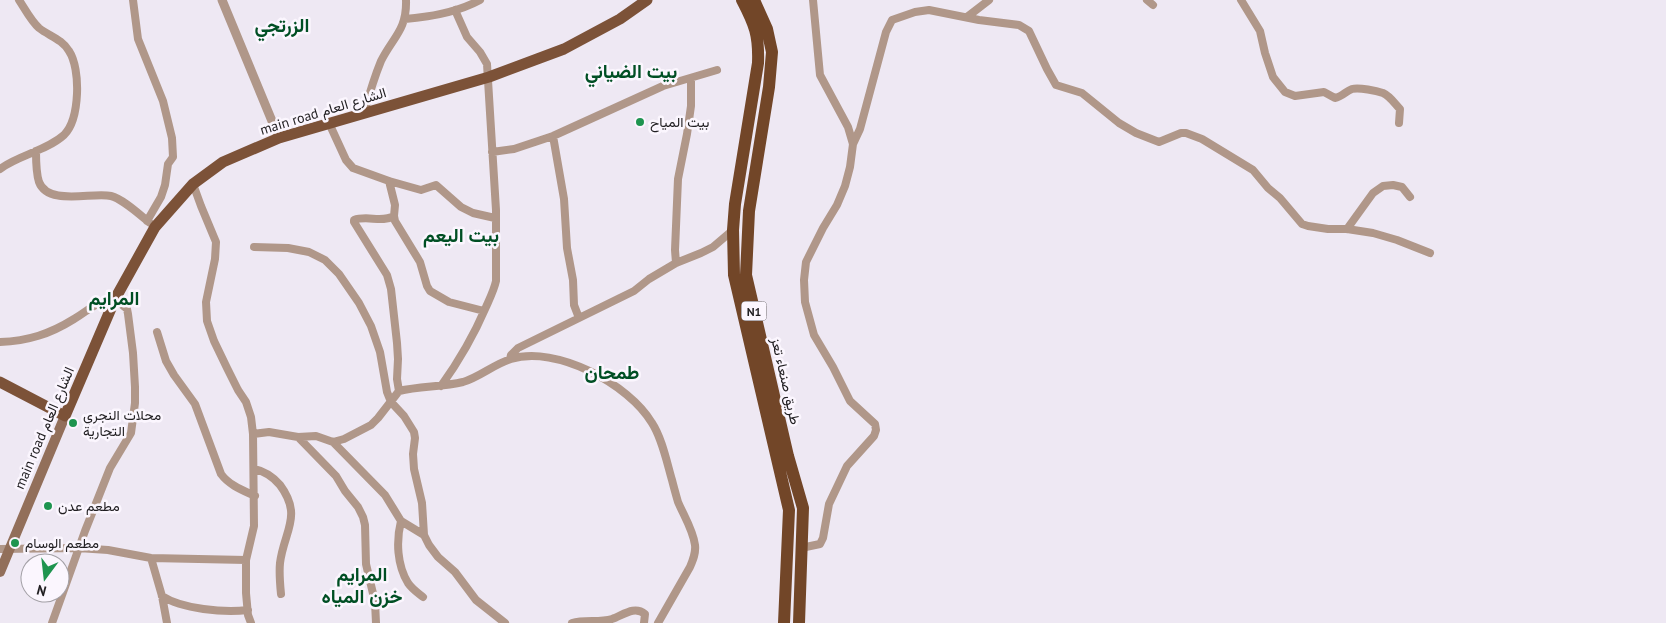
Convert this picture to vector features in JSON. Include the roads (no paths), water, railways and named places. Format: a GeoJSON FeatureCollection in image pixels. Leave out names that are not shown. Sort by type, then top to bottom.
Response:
{"type":"FeatureCollection","features":[{"type":"Feature","properties":{"kind":"highway","name":"طريق صنعاء تعز"},"geometry":{"type":"LineString","coordinates":[[742,0],[754,22],[759,46],[733,230],[734,275],[788,510],[784,623]]}},
{"type":"Feature","properties":{"kind":"highway","name":"طريق صنعاء تعز"},"geometry":{"type":"LineString","coordinates":[[754,0],[767,29],[772,52],[769,88],[746,232],[746,275],[802,508],[799,623]]}},
{"type":"Feature","properties":{"kind":"highway"},"geometry":{"type":"LineString","coordinates":[[733,230],[746,232]]}},
{"type":"Feature","properties":{"kind":"main road","name":"main road الشارع العام"},"geometry":{"type":"LineString","coordinates":[[0,572],[5,548],[65,416],[115,299],[151,224],[193,184],[223,162],[279,138],[488,77],[564,49],[620,19],[646,0]]}},
{"type":"Feature","properties":{"kind":"main road"},"geometry":{"type":"LineString","coordinates":[[0,382],[65,416]]}},
{"type":"Feature","properties":{"kind":"street"},"geometry":{"type":"LineString","coordinates":[[0,169],[10,162],[56,141],[67,131],[77,101],[77,85],[72,56],[61,42],[38,27],[19,0]]}},
{"type":"Feature","properties":{"kind":"street"},"geometry":{"type":"LineString","coordinates":[[36,151],[38,178],[40,185],[46,190],[63,197],[100,194],[110,196],[116,198],[151,224],[165,186],[168,164],[173,156],[173,146],[163,101],[138,39],[133,0]]}},
{"type":"Feature","properties":{"kind":"street"},"geometry":{"type":"LineString","coordinates":[[222,0],[279,138]]}},
{"type":"Feature","properties":{"kind":"street"},"geometry":{"type":"LineString","coordinates":[[364,113],[382,58],[399,33],[405,19],[406,0]]}},
{"type":"Feature","properties":{"kind":"street"},"geometry":{"type":"LineString","coordinates":[[405,19],[421,18],[455,10],[480,0]]}},
{"type":"Feature","properties":{"kind":"street"},"geometry":{"type":"LineString","coordinates":[[813,0],[820,75],[848,127],[853,144]]}},
{"type":"Feature","properties":{"kind":"street"},"geometry":{"type":"LineString","coordinates":[[967,17],[988,0]]}},
{"type":"Feature","properties":{"kind":"street"},"geometry":{"type":"LineString","coordinates":[[1241,0],[1260,31],[1273,77],[1285,92],[1295,96],[1324,92],[1335,98],[1355,88],[1383,93],[1400,109],[1400,123]]}},
{"type":"Feature","properties":{"kind":"street"},"geometry":{"type":"LineString","coordinates":[[441,386],[460,360],[476,330],[494,290],[496,281],[495,218],[487,64],[480,52],[467,37],[455,10]]}},
{"type":"Feature","properties":{"kind":"street"},"geometry":{"type":"LineString","coordinates":[[801,548],[820,544],[823,538],[829,504],[840,480],[847,466],[874,436],[876,430],[875,424],[868,416],[850,401],[814,335],[805,302],[804,280],[806,262],[837,205],[845,186],[853,144],[860,129],[886,32],[892,20],[915,12],[929,10],[979,20],[1019,25],[1029,31],[1056,85],[1082,93],[1119,123],[1136,133],[1159,142],[1181,133],[1186,133],[1202,140],[1254,170],[1302,224],[1381,235],[1430,253]]}},
{"type":"Feature","properties":{"kind":"street"},"geometry":{"type":"LineString","coordinates":[[492,152],[514,149],[553,136],[652,90],[717,70]]}},
{"type":"Feature","properties":{"kind":"street"},"geometry":{"type":"LineString","coordinates":[[676,262],[678,179],[691,106],[691,78]]}},
{"type":"Feature","properties":{"kind":"street"},"geometry":{"type":"LineString","coordinates":[[330,123],[334,137],[348,164],[361,171],[420,190],[436,185],[461,207],[473,213],[495,218]]}},
{"type":"Feature","properties":{"kind":"street"},"geometry":{"type":"LineString","coordinates":[[553,136],[564,199],[567,248],[573,280],[574,305],[579,318]]}},
{"type":"Feature","properties":{"kind":"street"},"geometry":{"type":"LineString","coordinates":[[389,181],[395,204],[395,221],[420,262],[430,291],[449,302],[484,311]]}},
{"type":"Feature","properties":{"kind":"street"},"geometry":{"type":"LineString","coordinates":[[193,184],[200,206],[216,242],[215,259],[206,302],[208,321],[214,340],[238,390],[246,402],[251,417],[255,496],[254,526],[246,560],[246,593],[251,623]]}},
{"type":"Feature","properties":{"kind":"street"},"geometry":{"type":"LineString","coordinates":[[1347,229],[1373,193],[1383,186],[1393,185],[1402,187],[1410,197]]}},
{"type":"Feature","properties":{"kind":"street"},"geometry":{"type":"LineString","coordinates":[[333,442],[344,440],[357,431],[371,425],[384,413],[399,391],[397,344],[387,275],[354,222],[358,218],[378,220],[394,216]]}},
{"type":"Feature","properties":{"kind":"street"},"geometry":{"type":"LineString","coordinates":[[510,359],[511,355],[518,348],[634,291],[676,262],[713,247],[733,230]]}},
{"type":"Feature","properties":{"kind":"street"},"geometry":{"type":"LineString","coordinates":[[254,247],[288,248],[309,252],[325,260],[339,274],[359,303],[371,326],[380,352],[385,385],[391,402],[404,416],[414,432],[413,454],[423,510],[424,535],[428,545],[455,572],[476,600],[505,623]]}},
{"type":"Feature","properties":{"kind":"street"},"geometry":{"type":"LineString","coordinates":[[0,341],[19,341],[40,336],[76,318],[103,300],[115,299],[127,310],[133,353],[135,403],[131,433],[110,468],[78,548],[52,623]]}},
{"type":"Feature","properties":{"kind":"street"},"geometry":{"type":"LineString","coordinates":[[157,332],[170,368],[195,404],[201,417],[220,474],[231,485],[255,496]]}},
{"type":"Feature","properties":{"kind":"street"},"geometry":{"type":"LineString","coordinates":[[399,391],[464,382],[510,359],[531,357],[554,358],[580,366],[626,393],[640,406],[652,422],[659,436],[678,502],[695,545],[694,557],[690,567],[658,623]]}},
{"type":"Feature","properties":{"kind":"street"},"geometry":{"type":"LineString","coordinates":[[253,434],[269,432],[298,437],[316,436],[333,442],[385,495],[401,521],[424,535]]}},
{"type":"Feature","properties":{"kind":"street"},"geometry":{"type":"LineString","coordinates":[[298,437],[336,476],[363,517],[366,564],[375,602],[376,623]]}},
{"type":"Feature","properties":{"kind":"street"},"geometry":{"type":"LineString","coordinates":[[254,469],[269,475],[276,481],[292,508],[290,524],[280,560],[281,594]]}},
{"type":"Feature","properties":{"kind":"street"},"geometry":{"type":"LineString","coordinates":[[401,521],[398,538],[400,561],[408,582],[423,597]]}},
{"type":"Feature","properties":{"kind":"street"},"geometry":{"type":"LineString","coordinates":[[5,548],[78,548],[108,550],[152,558],[246,560]]}},
{"type":"Feature","properties":{"kind":"street"},"geometry":{"type":"LineString","coordinates":[[152,558],[167,623]]}},
{"type":"Feature","properties":{"kind":"street"},"geometry":{"type":"LineString","coordinates":[[162,596],[169,601],[187,605],[218,610],[248,610]]}},
{"type":"Feature","properties":{"kind":"street"},"geometry":{"type":"LineString","coordinates":[[572,623],[609,620],[633,610],[641,611],[645,614],[644,623]]}},
{"type":"Feature","properties":{"kind":"place","name":"بيت المياح"},"geometry":{"type":"Point","coordinates":[640,122]}},
{"type":"Feature","properties":{"kind":"place","name":"محلات النجري التجارية"},"geometry":{"type":"Point","coordinates":[73,423]}},
{"type":"Feature","properties":{"kind":"place","name":"مطعم عدن"},"geometry":{"type":"Point","coordinates":[48,506]}},
{"type":"Feature","properties":{"kind":"place","name":"مطعم الوسام"},"geometry":{"type":"Point","coordinates":[15,543]}},
{"type":"Feature","properties":{"kind":"district","name":"الزرتجي"},"geometry":{"type":"Point","coordinates":[282,25]}},
{"type":"Feature","properties":{"kind":"district","name":"بيت الضياني"},"geometry":{"type":"Point","coordinates":[631,71]}},
{"type":"Feature","properties":{"kind":"district","name":"بيت اليعم"},"geometry":{"type":"Point","coordinates":[461,235]}},
{"type":"Feature","properties":{"kind":"district","name":"المرايم"},"geometry":{"type":"Point","coordinates":[114,298]}},
{"type":"Feature","properties":{"kind":"district","name":"طمحان"},"geometry":{"type":"Point","coordinates":[612,372]}},
{"type":"Feature","properties":{"kind":"district","name":"المرايم خزن المياه"},"geometry":{"type":"Point","coordinates":[362,585]}}]}
